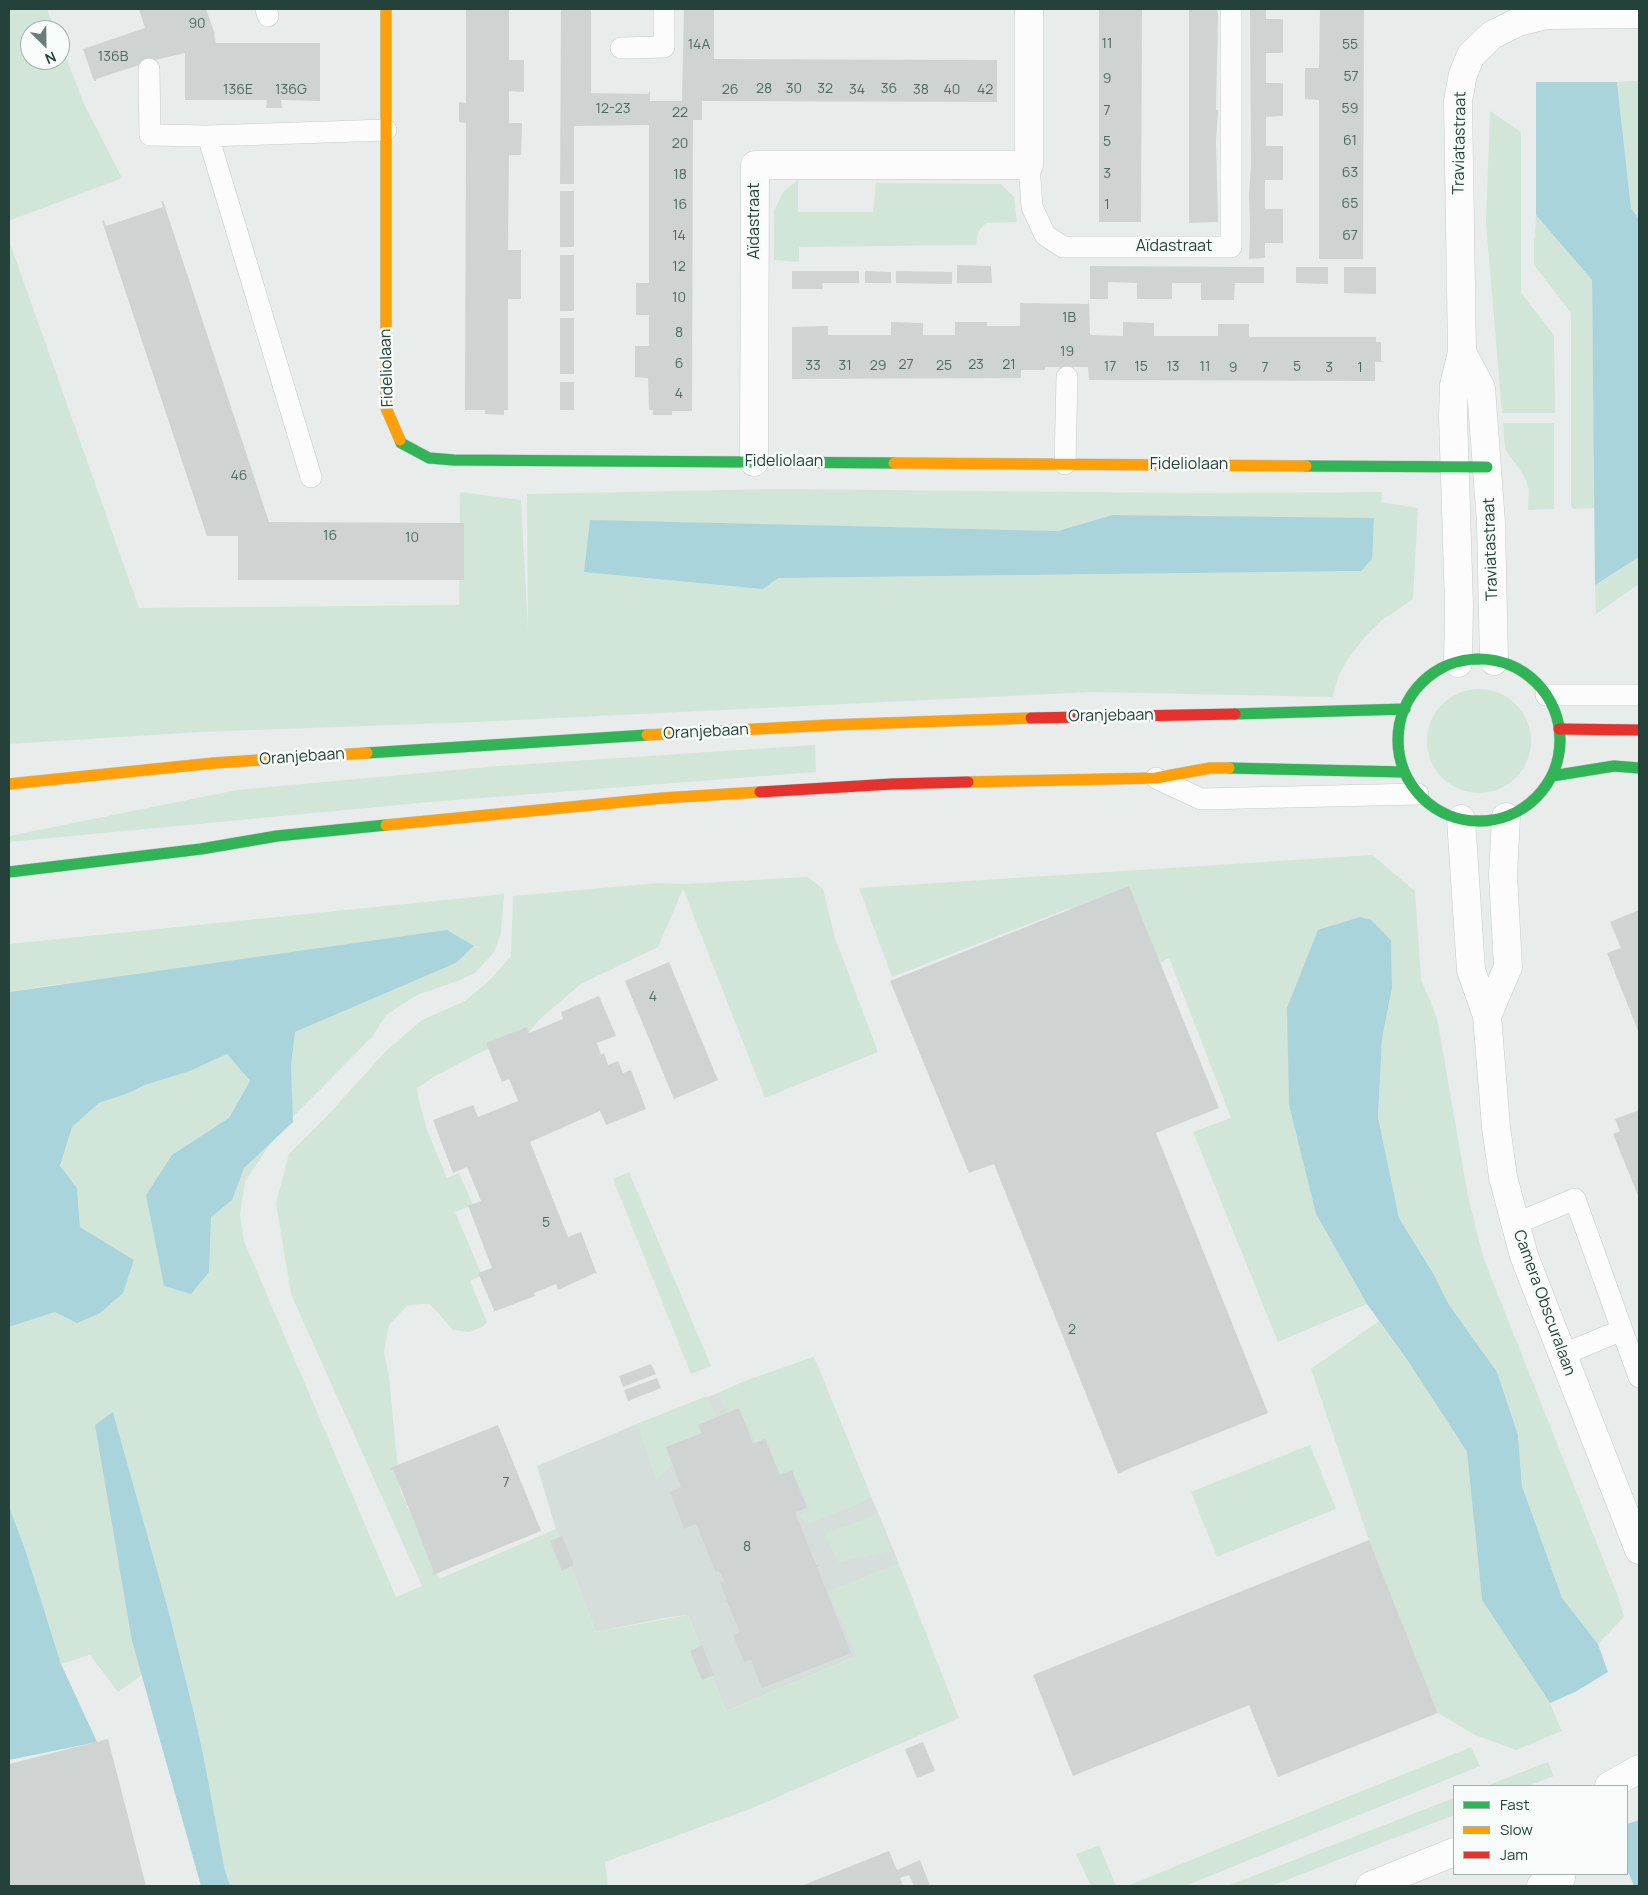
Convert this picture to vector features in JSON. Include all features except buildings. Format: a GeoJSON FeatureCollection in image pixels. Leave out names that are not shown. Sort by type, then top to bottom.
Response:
{"type":"FeatureCollection","features":[{"type":"Feature","properties":{"kind":"main road","name":"Fideliolaan"},"geometry":{"type":"LineString","coordinates":[[386,9],[386,408],[401,443],[429,458],[454,460],[1487,467]]}},
{"type":"Feature","properties":{"kind":"main road"},"geometry":{"type":"LineString","coordinates":[[1476,660],[1494,661],[1514,667],[1532,679],[1546,695],[1555,711],[1559,729],[1560,745],[1557,761],[1552,776],[1540,793],[1524,807],[1506,817],[1491,821],[1461,819],[1445,814],[1431,806],[1418,794],[1404,772],[1398,740],[1400,724],[1411,696],[1420,684],[1444,668],[1458,663],[1476,660]]}},
{"type":"Feature","properties":{"kind":"main road","name":"Oranjebaan"},"geometry":{"type":"LineString","coordinates":[[9,784],[214,762],[589,738],[859,724],[1405,709]]}},
{"type":"Feature","properties":{"kind":"main road"},"geometry":{"type":"LineString","coordinates":[[1559,729],[1639,730]]}},
{"type":"Feature","properties":{"kind":"main road"},"geometry":{"type":"LineString","coordinates":[[1552,776],[1614,766],[1639,768]]}},
{"type":"Feature","properties":{"kind":"main road"},"geometry":{"type":"LineString","coordinates":[[9,872],[201,849],[277,836],[663,798],[892,784],[1156,778],[1210,768],[1404,772]]}},
{"type":"Feature","properties":{"kind":"street","name":"Aïdastraat"},"geometry":{"type":"LineString","coordinates":[[754,462],[755,165],[1029,165],[1029,9]]}},
{"type":"Feature","properties":{"kind":"street","name":"Traviatastraat"},"geometry":{"type":"LineString","coordinates":[[1458,663],[1459,606],[1453,416],[1454,385],[1462,352],[1458,101],[1463,74],[1471,55],[1492,35],[1518,22],[1547,15],[1639,14]]}},
{"type":"Feature","properties":{"kind":"street","name":"Traviatastraat"},"geometry":{"type":"LineString","coordinates":[[1462,352],[1481,388],[1492,523],[1494,661]]}},
{"type":"Feature","properties":{"kind":"street","name":"Camera Obscuralaan"},"geometry":{"type":"LineString","coordinates":[[1487,1016],[1508,968],[1502,874],[1506,817]]}},
{"type":"Feature","properties":{"kind":"street","name":"Camera Obscuralaan"},"geometry":{"type":"LineString","coordinates":[[1461,819],[1471,970],[1487,1016],[1496,1127],[1503,1177],[1524,1256],[1638,1545]]}},
{"type":"Feature","properties":{"kind":"street"},"geometry":{"type":"LineString","coordinates":[[1611,1785],[1639,1769]]}},
{"type":"Feature","properties":{"kind":"street"},"geometry":{"type":"LineString","coordinates":[[1370,1886],[1453,1852]]}},
{"type":"Feature","properties":{"kind":"street"},"geometry":{"type":"LineString","coordinates":[[1541,1886],[1561,1878],[1560,1875]]}},
{"type":"Feature","properties":{"kind":"lane"},"geometry":{"type":"LineString","coordinates":[[622,48],[664,47],[664,9]]}},
{"type":"Feature","properties":{"kind":"lane","name":"Aïdastraat"},"geometry":{"type":"LineString","coordinates":[[1029,165],[1032,207],[1045,235],[1063,247],[1231,247],[1232,9]]}},
{"type":"Feature","properties":{"kind":"lane"},"geometry":{"type":"LineString","coordinates":[[149,69],[150,135],[208,136],[386,130]]}},
{"type":"Feature","properties":{"kind":"lane"},"geometry":{"type":"LineString","coordinates":[[208,136],[311,477]]}},
{"type":"Feature","properties":{"kind":"lane"},"geometry":{"type":"LineString","coordinates":[[1065,464],[1066,377]]}},
{"type":"Feature","properties":{"kind":"lane"},"geometry":{"type":"LineString","coordinates":[[1546,695],[1639,695]]}},
{"type":"Feature","properties":{"kind":"lane"},"geometry":{"type":"LineString","coordinates":[[1156,778],[1201,799],[1418,794]]}},
{"type":"Feature","properties":{"kind":"lane"},"geometry":{"type":"LineString","coordinates":[[1515,1224],[1575,1199],[1639,1378]]}},
{"type":"Feature","properties":{"kind":"lane"},"geometry":{"type":"LineString","coordinates":[[1562,1355],[1622,1330]]}},
{"type":"Feature","properties":{"kind":"shaded area"},"geometry":{"type":"Polygon","coordinates":[[[813,1357],[899,1564],[829,1592],[857,1656],[726,1711],[688,1615],[596,1632],[556,1529],[537,1466],[637,1424],[813,1357]]]}},
{"type":"Feature","properties":{"kind":"green space"},"geometry":{"type":"Polygon","coordinates":[[[9,9],[47,9],[51,20],[20,20],[20,70],[70,70],[70,68],[84,104],[122,178],[9,221],[9,9]]]}},
{"type":"Feature","properties":{"kind":"green space"},"geometry":{"type":"Polygon","coordinates":[[[1639,81],[1639,219],[1631,208],[1617,82],[1639,81]]]}},
{"type":"Feature","properties":{"kind":"green space"},"geometry":{"type":"Polygon","coordinates":[[[1490,111],[1521,132],[1521,293],[1554,335],[1555,413],[1502,413],[1486,222],[1490,111]]]}},
{"type":"Feature","properties":{"kind":"green space"},"geometry":{"type":"Polygon","coordinates":[[[798,180],[798,212],[873,212],[876,183],[1001,184],[1014,197],[1017,222],[986,223],[978,232],[976,245],[799,247],[799,262],[774,260],[774,211],[783,192],[798,180]]]}},
{"type":"Feature","properties":{"kind":"green space"},"geometry":{"type":"Polygon","coordinates":[[[1536,215],[1592,280],[1595,508],[1573,509],[1571,505],[1571,313],[1534,265],[1536,215]]]}},
{"type":"Feature","properties":{"kind":"green space"},"geometry":{"type":"Polygon","coordinates":[[[9,240],[139,608],[459,605],[460,492],[521,500],[528,630],[527,494],[777,489],[1198,493],[1382,492],[1381,502],[1418,508],[1413,599],[1382,620],[1364,638],[1346,662],[1338,677],[1333,697],[1091,692],[477,722],[200,732],[9,744],[9,240]],[[1112,515],[1058,531],[590,521],[778,578],[1361,571],[1374,519],[1112,515]]]}},
{"type":"Feature","properties":{"kind":"green space"},"geometry":{"type":"Polygon","coordinates":[[[1503,423],[1554,423],[1554,509],[1528,510],[1529,489],[1524,476],[1505,449],[1503,423]]]}},
{"type":"Feature","properties":{"kind":"green space"},"geometry":{"type":"Polygon","coordinates":[[[1639,557],[1639,584],[1596,614],[1595,585],[1639,557]]]}},
{"type":"Feature","properties":{"kind":"green space"},"geometry":{"type":"Polygon","coordinates":[[[1479,689],[1499,693],[1508,698],[1522,712],[1527,721],[1531,741],[1527,761],[1522,770],[1508,784],[1499,789],[1479,793],[1459,789],[1450,784],[1436,770],[1431,761],[1427,741],[1431,721],[1436,712],[1450,698],[1459,693],[1479,689]]]}},
{"type":"Feature","properties":{"kind":"green space"},"geometry":{"type":"Polygon","coordinates":[[[815,745],[816,772],[430,802],[9,842],[9,836],[237,790],[498,766],[815,745]]]}},
{"type":"Feature","properties":{"kind":"green space"},"geometry":{"type":"Polygon","coordinates":[[[1372,855],[1415,891],[1421,979],[1437,1018],[1468,1196],[1483,1257],[1617,1594],[1624,1617],[1598,1644],[1562,1598],[1522,1486],[1518,1435],[1497,1372],[1449,1305],[1434,1275],[1399,1218],[1378,1117],[1382,1039],[1392,988],[1391,940],[1371,920],[1289,1105],[1316,1214],[1367,1304],[1278,1342],[1193,1132],[1231,1118],[1169,958],[1134,978],[1101,991],[1070,908],[892,977],[859,888],[1372,855]]]}},
{"type":"Feature","properties":{"kind":"green space"},"geometry":{"type":"Polygon","coordinates":[[[808,877],[823,889],[835,938],[878,1052],[765,1098],[683,889],[658,947],[581,984],[540,1019],[529,1032],[481,1052],[437,1075],[417,1088],[427,1130],[447,1178],[459,1173],[473,1205],[455,1212],[482,1275],[470,1281],[487,1322],[482,1327],[469,1332],[453,1330],[430,1304],[420,1304],[407,1306],[389,1325],[384,1352],[389,1377],[400,1490],[439,1579],[556,1529],[596,1632],[688,1615],[726,1711],[857,1656],[829,1592],[899,1564],[959,1718],[755,1807],[605,1862],[608,1886],[230,1886],[225,1871],[193,1709],[169,1613],[113,1412],[132,1641],[142,1675],[118,1692],[90,1655],[61,1664],[24,1546],[9,1508],[9,1327],[55,1312],[134,1260],[80,1227],[77,1188],[60,1167],[72,1127],[99,1103],[145,1085],[190,1071],[227,1054],[250,1081],[291,1067],[295,1032],[456,963],[473,947],[483,949],[474,946],[52,985],[9,992],[9,944],[504,894],[501,933],[494,952],[475,973],[417,995],[386,1015],[372,1037],[278,1132],[245,1182],[240,1215],[244,1241],[396,1597],[422,1586],[291,1294],[276,1203],[289,1154],[328,1115],[386,1051],[422,1020],[465,1001],[489,981],[511,956],[513,896],[658,883],[683,884],[808,877]]]}},
{"type":"Feature","properties":{"kind":"green space"},"geometry":{"type":"Polygon","coordinates":[[[629,1172],[711,1366],[691,1374],[613,1179],[629,1172]]]}},
{"type":"Feature","properties":{"kind":"green space"},"geometry":{"type":"Polygon","coordinates":[[[1379,1321],[1408,1361],[1467,1452],[1482,1600],[1550,1703],[1562,1731],[1516,1750],[1475,1735],[1438,1713],[1369,1540],[1311,1369],[1379,1321]]]}},
{"type":"Feature","properties":{"kind":"green space"},"geometry":{"type":"Polygon","coordinates":[[[813,1357],[871,1497],[859,1504],[805,1525],[800,1515],[810,1510],[792,1471],[780,1475],[766,1440],[756,1443],[739,1409],[727,1413],[718,1393],[742,1382],[813,1357]]]}},
{"type":"Feature","properties":{"kind":"green space"},"geometry":{"type":"Polygon","coordinates":[[[707,1396],[717,1417],[699,1424],[702,1433],[666,1447],[673,1465],[656,1480],[637,1424],[707,1396]]]}},
{"type":"Feature","properties":{"kind":"green space"},"geometry":{"type":"Polygon","coordinates":[[[1310,1445],[1336,1509],[1217,1557],[1191,1492],[1310,1445]]]}},
{"type":"Feature","properties":{"kind":"green space"},"geometry":{"type":"Polygon","coordinates":[[[878,1514],[891,1551],[838,1562],[825,1534],[878,1514]]]}},
{"type":"Feature","properties":{"kind":"green space"},"geometry":{"type":"Polygon","coordinates":[[[1471,1747],[1480,1766],[1185,1886],[1127,1886],[1471,1747]]]}},
{"type":"Feature","properties":{"kind":"green space"},"geometry":{"type":"Polygon","coordinates":[[[1548,1762],[1554,1776],[1531,1785],[1489,1785],[1548,1762]]]}},
{"type":"Feature","properties":{"kind":"green space"},"geometry":{"type":"Polygon","coordinates":[[[1453,1798],[1453,1815],[1271,1886],[1227,1886],[1453,1798]]]}},
{"type":"Feature","properties":{"kind":"green space"},"geometry":{"type":"Polygon","coordinates":[[[1099,1845],[1116,1886],[1091,1886],[1076,1854],[1099,1845]]]}},
{"type":"Feature","properties":{"kind":"water"},"geometry":{"type":"Polygon","coordinates":[[[1536,82],[1617,82],[1631,208],[1639,219],[1639,557],[1595,585],[1592,280],[1536,215],[1536,82]]]}},
{"type":"Feature","properties":{"kind":"water"},"geometry":{"type":"Polygon","coordinates":[[[1112,515],[1374,518],[1372,559],[1361,571],[778,578],[763,589],[584,572],[590,520],[1058,531],[1112,515]]]}},
{"type":"Feature","properties":{"kind":"water"},"geometry":{"type":"Polygon","coordinates":[[[1360,917],[1371,920],[1391,940],[1392,988],[1382,1039],[1378,1117],[1399,1218],[1434,1275],[1449,1305],[1497,1372],[1518,1435],[1522,1486],[1562,1598],[1598,1644],[1608,1672],[1575,1692],[1550,1703],[1482,1600],[1467,1452],[1408,1361],[1367,1304],[1316,1214],[1289,1105],[1287,1008],[1318,930],[1360,917]]]}},
{"type":"Feature","properties":{"kind":"water"},"geometry":{"type":"Polygon","coordinates":[[[447,930],[474,946],[456,963],[295,1032],[291,1067],[293,1122],[244,1168],[232,1200],[211,1217],[209,1272],[191,1294],[164,1286],[146,1195],[172,1155],[229,1118],[250,1081],[227,1054],[190,1071],[145,1085],[99,1103],[72,1127],[60,1166],[77,1188],[80,1227],[134,1260],[123,1293],[100,1313],[77,1323],[55,1312],[9,1327],[9,992],[447,930]]]}},
{"type":"Feature","properties":{"kind":"water"},"geometry":{"type":"Polygon","coordinates":[[[113,1412],[169,1613],[193,1709],[225,1871],[230,1886],[201,1886],[132,1641],[95,1425],[113,1412]]]}},
{"type":"Feature","properties":{"kind":"water"},"geometry":{"type":"Polygon","coordinates":[[[9,1507],[24,1546],[61,1664],[97,1742],[9,1760],[9,1507]]]}},
{"type":"Feature","properties":{"kind":"water"},"geometry":{"type":"Polygon","coordinates":[[[1639,1820],[1639,1886],[1634,1886],[1628,1871],[1628,1824],[1639,1820]]]}},
{"type":"Feature","properties":{"kind":"traffic: fast"},"geometry":{"type":"LineString","coordinates":[[400,440],[401,443],[429,458],[454,460],[894,463]]}},
{"type":"Feature","properties":{"kind":"traffic: fast"},"geometry":{"type":"LineString","coordinates":[[1306,466],[1487,467]]}},
{"type":"Feature","properties":{"kind":"traffic: fast"},"geometry":{"type":"LineString","coordinates":[[1479,659],[1510,665],[1536,683],[1554,709],[1560,740],[1554,771],[1536,797],[1510,815],[1479,821],[1448,815],[1422,797],[1404,771],[1398,740],[1404,709],[1422,683],[1448,665],[1479,659]]}},
{"type":"Feature","properties":{"kind":"traffic: fast"},"geometry":{"type":"LineString","coordinates":[[1235,714],[1405,709]]}},
{"type":"Feature","properties":{"kind":"traffic: fast"},"geometry":{"type":"LineString","coordinates":[[367,753],[647,735]]}},
{"type":"Feature","properties":{"kind":"traffic: fast"},"geometry":{"type":"LineString","coordinates":[[1552,776],[1614,766],[1639,768]]}},
{"type":"Feature","properties":{"kind":"traffic: fast"},"geometry":{"type":"LineString","coordinates":[[1229,768],[1404,772]]}},
{"type":"Feature","properties":{"kind":"traffic: fast"},"geometry":{"type":"LineString","coordinates":[[9,872],[201,849],[277,836],[386,825]]}},
{"type":"Feature","properties":{"kind":"traffic: slow"},"geometry":{"type":"LineString","coordinates":[[386,9],[386,408],[400,440]]}},
{"type":"Feature","properties":{"kind":"traffic: slow"},"geometry":{"type":"LineString","coordinates":[[894,463],[1306,466]]}},
{"type":"Feature","properties":{"kind":"traffic: slow"},"geometry":{"type":"LineString","coordinates":[[647,735],[830,725],[1031,718]]}},
{"type":"Feature","properties":{"kind":"traffic: slow"},"geometry":{"type":"LineString","coordinates":[[9,784],[214,763],[367,753]]}},
{"type":"Feature","properties":{"kind":"traffic: slow"},"geometry":{"type":"LineString","coordinates":[[968,782],[1156,778],[1210,768],[1229,768]]}},
{"type":"Feature","properties":{"kind":"traffic: slow"},"geometry":{"type":"LineString","coordinates":[[386,825],[663,798],[760,792]]}},
{"type":"Feature","properties":{"kind":"traffic: jam"},"geometry":{"type":"LineString","coordinates":[[1031,718],[1235,714]]}},
{"type":"Feature","properties":{"kind":"traffic: jam"},"geometry":{"type":"LineString","coordinates":[[1559,729],[1639,730]]}},
{"type":"Feature","properties":{"kind":"traffic: jam"},"geometry":{"type":"LineString","coordinates":[[760,792],[892,784],[968,782]]}}]}
